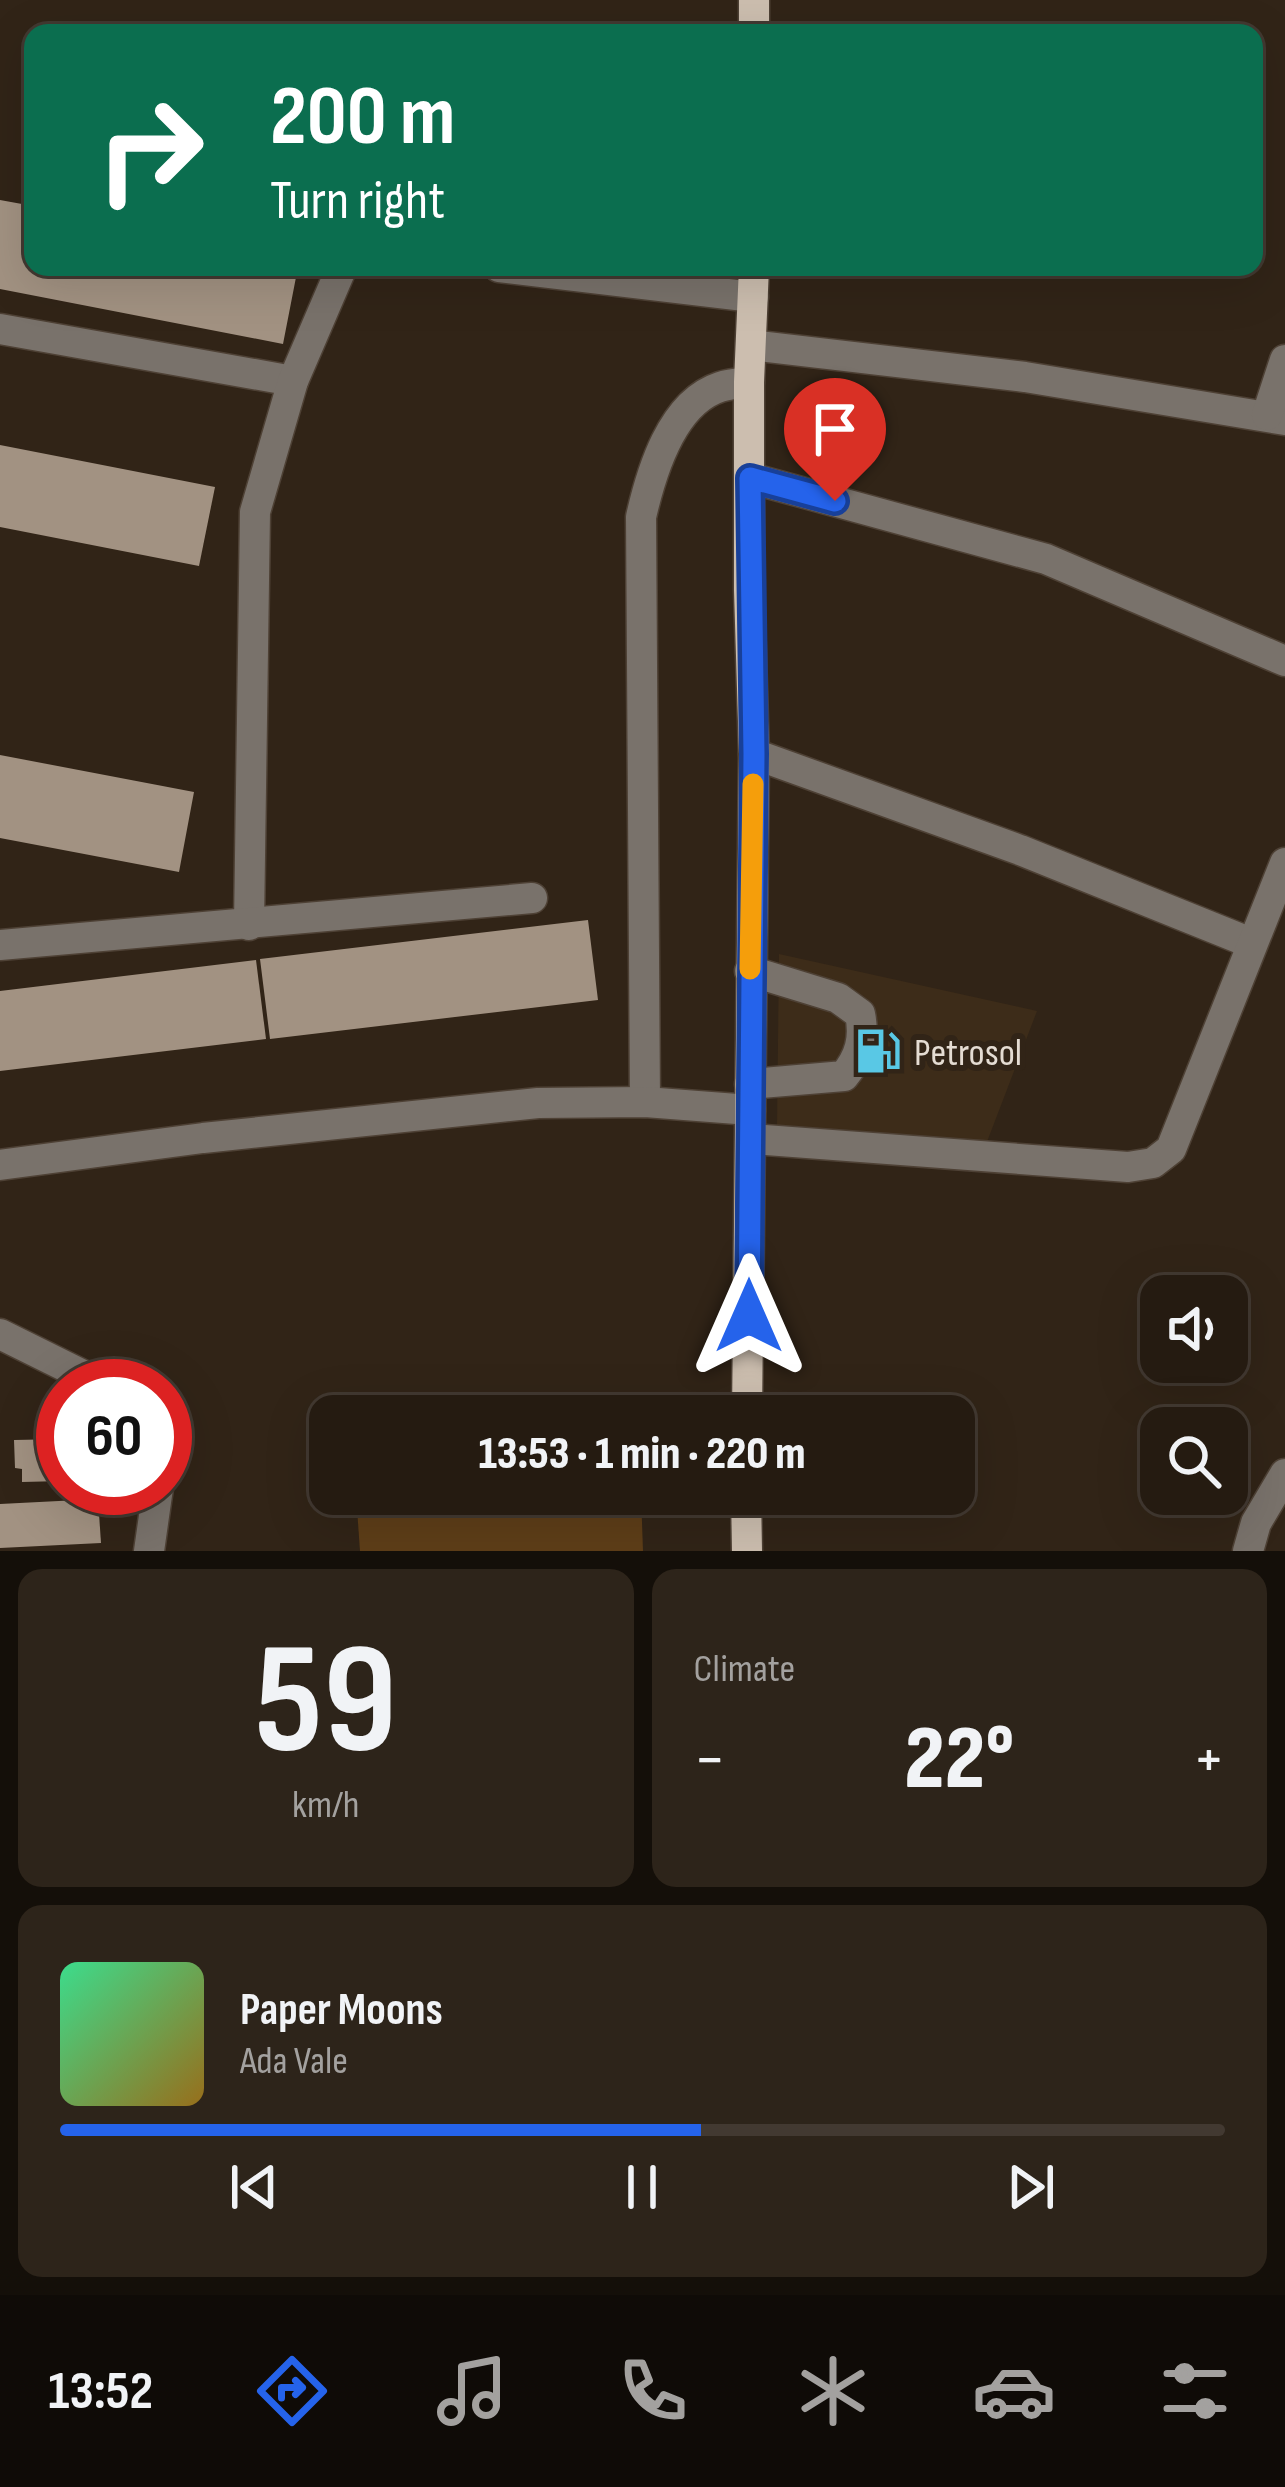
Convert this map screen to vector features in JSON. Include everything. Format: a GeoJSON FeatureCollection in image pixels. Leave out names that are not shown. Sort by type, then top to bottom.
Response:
{"type":"FeatureCollection","features":[{"type":"Feature","properties":{"kind":"main road"},"geometry":{"type":"LineString","coordinates":[[747,1395],[753,282]]}},
{"type":"Feature","properties":{"kind":"main road"},"geometry":{"type":"LineString","coordinates":[[746,1515],[746,1551]]}},
{"type":"Feature","properties":{"kind":"street"},"geometry":{"type":"LineString","coordinates":[[249,925],[254,524],[293,381],[338,276]]}},
{"type":"Feature","properties":{"kind":"street"},"geometry":{"type":"LineString","coordinates":[[652,276],[753,282]]}},
{"type":"Feature","properties":{"kind":"street"},"geometry":{"type":"LineString","coordinates":[[0,329],[293,381]]}},
{"type":"Feature","properties":{"kind":"street"},"geometry":{"type":"LineString","coordinates":[[751,346],[900,360],[1276,417],[1285,360]]}},
{"type":"Feature","properties":{"kind":"street"},"geometry":{"type":"LineString","coordinates":[[645,1102],[641,518],[647,490],[676,424],[695,401],[718,387],[749,382]]}},
{"type":"Feature","properties":{"kind":"street"},"geometry":{"type":"LineString","coordinates":[[750,478],[1046,559],[1285,661]]}},
{"type":"Feature","properties":{"kind":"street"},"geometry":{"type":"LineString","coordinates":[[754,754],[1020,850],[1251,943]]}},
{"type":"Feature","properties":{"kind":"street"},"geometry":{"type":"LineString","coordinates":[[0,1165],[538,1103],[645,1102],[750,1111],[1128,1167],[1153,1163],[1171,1149],[1285,863]]}},
{"type":"Feature","properties":{"kind":"street"},"geometry":{"type":"LineString","coordinates":[[0,945],[532,898]]}},
{"type":"Feature","properties":{"kind":"street"},"geometry":{"type":"LineString","coordinates":[[750,971],[838,998],[860,1013],[863,1030],[858,1060],[844,1076],[750,1111]]}},
{"type":"Feature","properties":{"kind":"street"},"geometry":{"type":"LineString","coordinates":[[0,1334],[50,1359]]}},
{"type":"Feature","properties":{"kind":"street"},"geometry":{"type":"LineString","coordinates":[[1247,1551],[1256,1522],[1285,1474]]}},
{"type":"Feature","properties":{"kind":"street"},"geometry":{"type":"LineString","coordinates":[[149,1551],[154,1515]]}},
{"type":"Feature","properties":{"kind":"shaded area"},"geometry":{"type":"Polygon","coordinates":[[[779,954],[1037,1011],[985,1147],[777,1129],[779,954]]]}},
{"type":"Feature","properties":{"kind":"shaded area"},"geometry":{"type":"Polygon","coordinates":[[[357,1515],[642,1515],[643,1551],[360,1551],[357,1515]]]}},
{"type":"Feature","properties":{"kind":"building"},"geometry":{"type":"Polygon","coordinates":[[[0,200],[24,204],[24,276],[296,276],[283,344],[0,289],[0,200]]]}},
{"type":"Feature","properties":{"kind":"building"},"geometry":{"type":"Polygon","coordinates":[[[0,445],[215,487],[199,566],[0,527],[0,445]]]}},
{"type":"Feature","properties":{"kind":"building"},"geometry":{"type":"Polygon","coordinates":[[[0,755],[194,792],[179,872],[0,838],[0,755]]]}},
{"type":"Feature","properties":{"kind":"building"},"geometry":{"type":"Polygon","coordinates":[[[588,920],[598,1000],[270,1039],[260,959],[588,920]]]}},
{"type":"Feature","properties":{"kind":"building"},"geometry":{"type":"Polygon","coordinates":[[[256,960],[266,1039],[0,1071],[0,991],[256,960]]]}},
{"type":"Feature","properties":{"kind":"building"},"geometry":{"type":"Polygon","coordinates":[[[14,1440],[36,1440],[36,1482],[22,1482],[22,1469],[15,1468],[14,1440]]]}},
{"type":"Feature","properties":{"kind":"building"},"geometry":{"type":"Polygon","coordinates":[[[36,1502],[36,1515],[99,1515],[101,1543],[0,1548],[0,1504],[36,1502]]]}},
{"type":"Feature","properties":{"kind":"slow traffic"},"geometry":{"type":"LineString","coordinates":[[750,969],[753,784]]}},
{"type":"Feature","properties":{"kind":"place","name":"Petrosol"},"geometry":{"type":"Point","coordinates":[878,1051]}},
{"type":"Feature","properties":{"kind":"route"},"geometry":{"type":"LineString","coordinates":[[749,1316],[754,754],[750,478],[835,501]]}}]}
